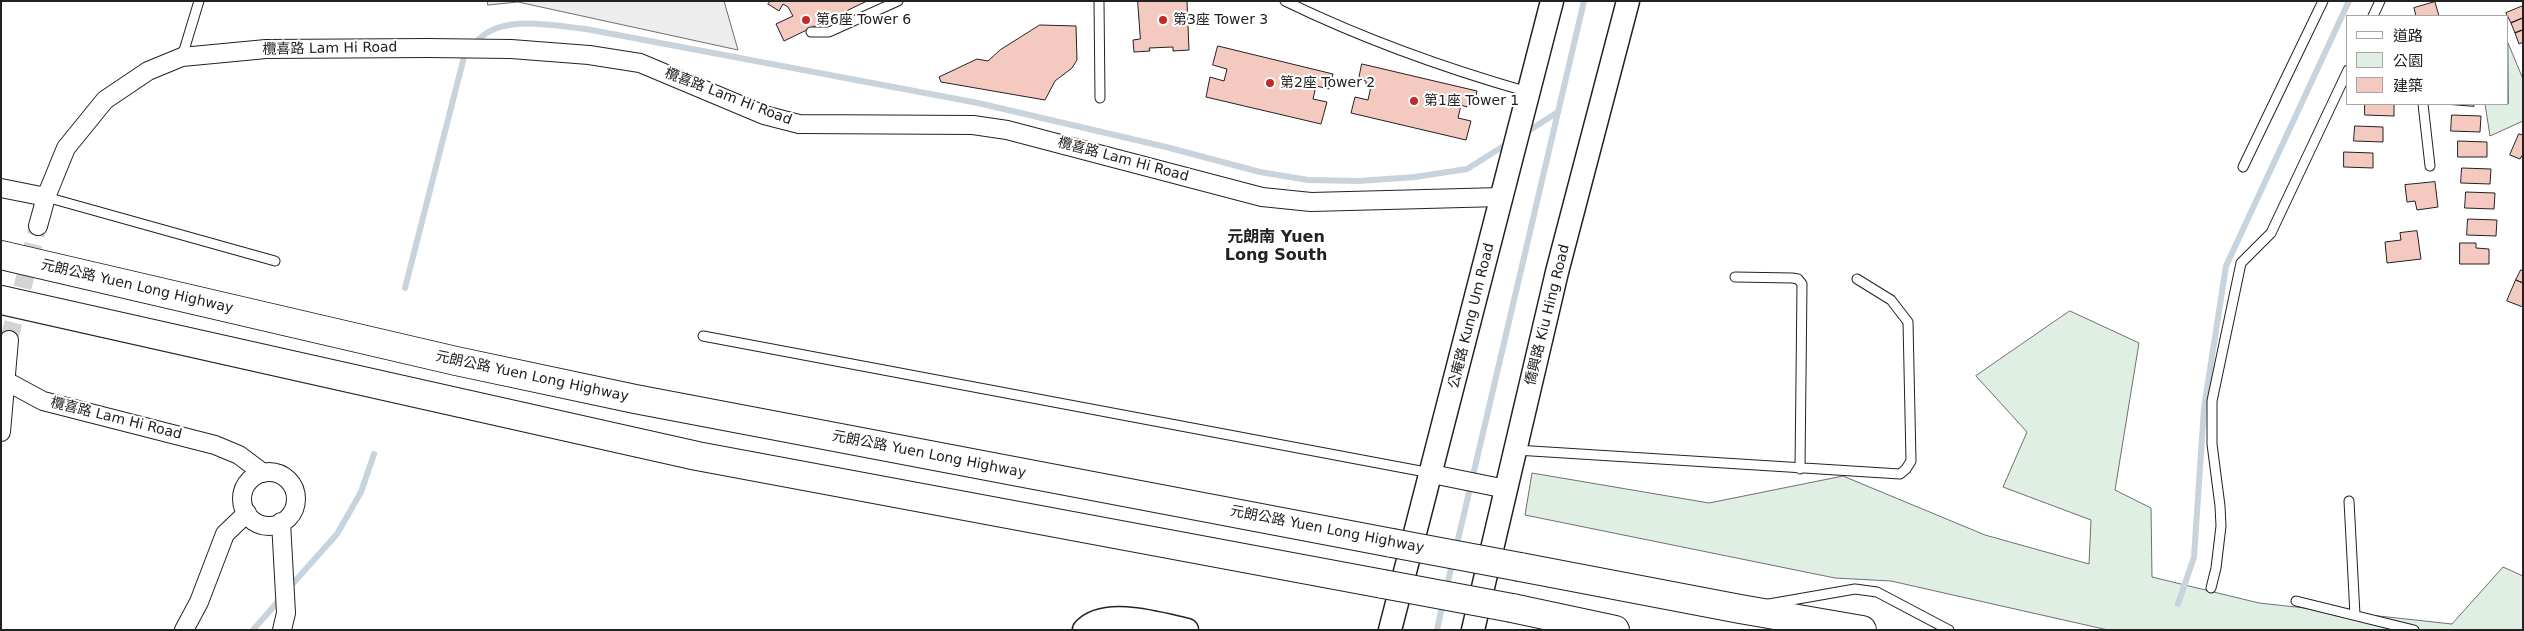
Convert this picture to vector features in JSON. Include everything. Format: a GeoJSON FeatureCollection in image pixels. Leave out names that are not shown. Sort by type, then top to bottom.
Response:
{"type":"FeatureCollection","features":[{"type":"Feature","properties":{"kind":"highway","name":"元朗公路 Yuen Long Highway"},"geometry":{"type":"LineString","coordinates":[[1,255],[447,359],[635,399],[1740,609],[1862,630]]}},
{"type":"Feature","properties":{"kind":"highway"},"geometry":{"type":"LineString","coordinates":[[1,300],[697,456],[1512,608],[1615,630]]}},
{"type":"Feature","properties":{"kind":"street","name":"公庵路 Kung Um Road"},"geometry":{"type":"LineString","coordinates":[[1390,630],[1432,474],[1500,197],[1528,102],[1552,1]]}},
{"type":"Feature","properties":{"kind":"street","name":"僑興路 Kiu Hing Road"},"geometry":{"type":"LineString","coordinates":[[1473,630],[1557,272],[1628,1]]}},
{"type":"Feature","properties":{"kind":"street","name":"欖喜路 Lam Hi Road"},"geometry":{"type":"LineString","coordinates":[[38,226],[46,197],[66,148],[105,100],[148,71],[182,57],[266,49],[512,49],[588,55],[640,63],[764,115],[799,124],[973,125],[1007,130],[1262,197],[1311,202],[1500,197]]}},
{"type":"Feature","properties":{"kind":"street"},"geometry":{"type":"LineString","coordinates":[[1,188],[46,197]]}},
{"type":"Feature","properties":{"kind":"street"},"geometry":{"type":"LineString","coordinates":[[1,432],[9,340]]}},
{"type":"Feature","properties":{"kind":"street","name":"欖喜路 Lam Hi Road"},"geometry":{"type":"LineString","coordinates":[[6,381],[43,401],[215,445],[239,455],[262,473],[280,474],[292,486],[295,494],[293,510],[281,522]]}},
{"type":"Feature","properties":{"kind":"street"},"geometry":{"type":"LineString","coordinates":[[262,473],[255,476],[244,489],[243,506],[247,514],[258,524],[274,525],[281,522],[284,622]]}},
{"type":"Feature","properties":{"kind":"street"},"geometry":{"type":"LineString","coordinates":[[1432,474],[1506,489]]}},
{"type":"Feature","properties":{"kind":"street"},"geometry":{"type":"LineString","coordinates":[[184,630],[200,602],[224,534],[247,514]]}},
{"type":"Feature","properties":{"kind":"street"},"geometry":{"type":"LineString","coordinates":[[1084,630],[1088,625],[1121,617],[1187,630]]}},
{"type":"Feature","properties":{"kind":"lane"},"geometry":{"type":"LineString","coordinates":[[182,57],[199,1]]}},
{"type":"Feature","properties":{"kind":"lane"},"geometry":{"type":"LineString","coordinates":[[810,32],[829,32],[898,1]]}},
{"type":"Feature","properties":{"kind":"lane"},"geometry":{"type":"LineString","coordinates":[[1099,1],[1100,98]]}},
{"type":"Feature","properties":{"kind":"lane"},"geometry":{"type":"LineString","coordinates":[[1285,1],[1328,22],[1528,102]]}},
{"type":"Feature","properties":{"kind":"lane"},"geometry":{"type":"LineString","coordinates":[[2243,167],[2323,1]]}},
{"type":"Feature","properties":{"kind":"lane"},"geometry":{"type":"LineString","coordinates":[[2373,15],[2380,1]]}},
{"type":"Feature","properties":{"kind":"lane"},"geometry":{"type":"LineString","coordinates":[[2211,588],[2216,568],[2221,526],[2212,444],[2212,401],[2241,263],[2271,233],[2346,74]]}},
{"type":"Feature","properties":{"kind":"lane"},"geometry":{"type":"LineString","coordinates":[[2423,105],[2430,166]]}},
{"type":"Feature","properties":{"kind":"lane"},"geometry":{"type":"LineString","coordinates":[[46,197],[275,261]]}},
{"type":"Feature","properties":{"kind":"lane"},"geometry":{"type":"LineString","coordinates":[[1735,277],[1792,278],[1798,279],[1802,284],[1800,468]]}},
{"type":"Feature","properties":{"kind":"lane"},"geometry":{"type":"LineString","coordinates":[[1515,450],[1900,474],[1911,461],[1908,322],[1891,300],[1857,279]]}},
{"type":"Feature","properties":{"kind":"lane"},"geometry":{"type":"LineString","coordinates":[[703,336],[1432,474]]}},
{"type":"Feature","properties":{"kind":"lane"},"geometry":{"type":"LineString","coordinates":[[2348,502],[2355,615]]}},
{"type":"Feature","properties":{"kind":"lane"},"geometry":{"type":"LineString","coordinates":[[1740,609],[1855,589],[1877,592],[1949,630]]}},
{"type":"Feature","properties":{"kind":"lane"},"geometry":{"type":"LineString","coordinates":[[2296,601],[2414,630]]}},
{"type":"Feature","properties":{"kind":"green space"},"geometry":{"type":"Polygon","coordinates":[[[2509,45],[2523,79],[2523,121],[2490,136],[2485,105],[2509,105],[2509,45]]]}},
{"type":"Feature","properties":{"kind":"green space"},"geometry":{"type":"Polygon","coordinates":[[[2070,311],[2139,343],[2115,490],[2151,508],[2152,577],[2259,603],[2452,624],[2503,567],[2523,576],[2523,630],[2108,630],[1891,581],[1835,578],[1525,515],[1532,473],[1709,503],[1843,476],[1985,535],[2089,564],[2091,520],[2003,487],[2027,432],[1976,376],[2070,311]]]}},
{"type":"Feature","properties":{"kind":"shaded area"},"geometry":{"type":"Polygon","coordinates":[[[488,1],[724,1],[738,50],[518,2],[488,5],[488,1]]]}},
{"type":"Feature","properties":{"kind":"building","name":"第6座 Tower 6"},"geometry":{"type":"Polygon","coordinates":[[[771,1],[867,1],[784,41],[776,24],[793,16],[788,7],[783,4],[779,11],[768,4],[771,1]]]}},
{"type":"Feature","properties":{"kind":"building","name":"第3座 Tower 3"},"geometry":{"type":"Polygon","coordinates":[[[1138,1],[1187,1],[1189,50],[1173,51],[1173,47],[1149,48],[1150,51],[1134,52],[1133,40],[1140,39],[1138,1]]]}},
{"type":"Feature","properties":{"kind":"building"},"geometry":{"type":"Polygon","coordinates":[[[2435,2],[2439,15],[2416,15],[2414,8],[2435,2]]]}},
{"type":"Feature","properties":{"kind":"building"},"geometry":{"type":"Polygon","coordinates":[[[2523,6],[2523,18],[2511,23],[2509,15],[2506,13],[2523,6]]]}},
{"type":"Feature","properties":{"kind":"building"},"geometry":{"type":"Polygon","coordinates":[[[2523,18],[2523,30],[2515,33],[2511,23],[2523,18]]]}},
{"type":"Feature","properties":{"kind":"building"},"geometry":{"type":"Polygon","coordinates":[[[1040,25],[1076,26],[1077,60],[1072,68],[1055,81],[1045,100],[941,82],[939,77],[977,59],[988,61],[1000,50],[1040,25]]]}},
{"type":"Feature","properties":{"kind":"building"},"geometry":{"type":"Polygon","coordinates":[[[2523,30],[2523,42],[2519,44],[2515,33],[2523,30]]]}},
{"type":"Feature","properties":{"kind":"building","name":"第2座 Tower 2"},"geometry":{"type":"Polygon","coordinates":[[[1218,46],[1333,74],[1329,89],[1316,86],[1313,99],[1327,102],[1321,124],[1206,97],[1210,77],[1224,81],[1227,69],[1213,65],[1218,46]]]}},
{"type":"Feature","properties":{"kind":"building","name":"第1座 Tower 1"},"geometry":{"type":"Polygon","coordinates":[[[1362,64],[1477,91],[1474,104],[1468,103],[1467,107],[1461,105],[1458,118],[1471,121],[1466,140],[1351,113],[1355,97],[1368,100],[1371,86],[1366,84],[1366,81],[1359,79],[1362,64]]]}},
{"type":"Feature","properties":{"kind":"building"},"geometry":{"type":"Polygon","coordinates":[[[2365,105],[2394,105],[2394,116],[2365,115],[2365,105]]]}},
{"type":"Feature","properties":{"kind":"building"},"geometry":{"type":"Polygon","coordinates":[[[2452,115],[2481,116],[2480,132],[2451,131],[2452,115]]]}},
{"type":"Feature","properties":{"kind":"building"},"geometry":{"type":"Polygon","coordinates":[[[2355,126],[2383,127],[2383,142],[2354,141],[2355,126]]]}},
{"type":"Feature","properties":{"kind":"building"},"geometry":{"type":"Polygon","coordinates":[[[2519,134],[2523,135],[2523,154],[2520,159],[2510,155],[2519,134]]]}},
{"type":"Feature","properties":{"kind":"building"},"geometry":{"type":"Polygon","coordinates":[[[2458,141],[2487,142],[2487,157],[2458,157],[2458,141]]]}},
{"type":"Feature","properties":{"kind":"building"},"geometry":{"type":"Polygon","coordinates":[[[2344,152],[2373,153],[2373,168],[2344,167],[2344,152]]]}},
{"type":"Feature","properties":{"kind":"building"},"geometry":{"type":"Polygon","coordinates":[[[2462,168],[2491,169],[2490,184],[2461,183],[2462,168]]]}},
{"type":"Feature","properties":{"kind":"building"},"geometry":{"type":"Polygon","coordinates":[[[2435,182],[2438,207],[2417,210],[2415,201],[2407,202],[2405,185],[2435,182]]]}},
{"type":"Feature","properties":{"kind":"building"},"geometry":{"type":"Polygon","coordinates":[[[2466,192],[2495,193],[2494,209],[2465,208],[2466,192]]]}},
{"type":"Feature","properties":{"kind":"building"},"geometry":{"type":"Polygon","coordinates":[[[2468,219],[2497,220],[2496,236],[2467,235],[2468,219]]]}},
{"type":"Feature","properties":{"kind":"building"},"geometry":{"type":"Polygon","coordinates":[[[2417,231],[2421,259],[2387,263],[2385,242],[2401,240],[2400,233],[2417,231]]]}},
{"type":"Feature","properties":{"kind":"building"},"geometry":{"type":"Polygon","coordinates":[[[2460,243],[2476,243],[2476,248],[2489,249],[2489,264],[2460,264],[2460,243]]]}},
{"type":"Feature","properties":{"kind":"building"},"geometry":{"type":"Polygon","coordinates":[[[2521,270],[2523,271],[2523,283],[2516,280],[2521,270]]]}},
{"type":"Feature","properties":{"kind":"building"},"geometry":{"type":"Polygon","coordinates":[[[2516,280],[2523,283],[2523,307],[2507,301],[2516,280]]]}},
{"type":"Feature","properties":{"kind":"waterway"},"geometry":{"type":"LineString","coordinates":[[1456,548],[1584,1]]}},
{"type":"Feature","properties":{"kind":"waterway"},"geometry":{"type":"LineString","coordinates":[[2178,604],[2194,557],[2204,408],[2226,266],[2349,1]]}},
{"type":"Feature","properties":{"kind":"waterway"},"geometry":{"type":"LineString","coordinates":[[405,288],[464,57],[479,39],[490,31],[502,26],[516,24],[545,24],[586,29],[978,103],[1166,147],[1260,172],[1308,180],[1359,181],[1415,177],[1467,169],[1510,142]]}},
{"type":"Feature","properties":{"kind":"waterway"},"geometry":{"type":"LineString","coordinates":[[1525,133],[1558,112]]}},
{"type":"Feature","properties":{"kind":"waterway"},"geometry":{"type":"LineString","coordinates":[[288,589],[337,534],[361,492],[374,454]]}},
{"type":"Feature","properties":{"kind":"waterway"},"geometry":{"type":"LineString","coordinates":[[1446,590],[1453,560]]}},
{"type":"Feature","properties":{"kind":"waterway"},"geometry":{"type":"LineString","coordinates":[[253,630],[282,597]]}},
{"type":"Feature","properties":{"kind":"waterway"},"geometry":{"type":"LineString","coordinates":[[1437,630],[1443,602]]}},
{"type":"Feature","properties":{"kind":"tunnel"},"geometry":{"type":"LineString","coordinates":[[9,340],[38,226]]}},
{"type":"Feature","properties":{"kind":"place","name":"第6座 Tower 6"},"geometry":{"type":"Point","coordinates":[806,20]}},
{"type":"Feature","properties":{"kind":"place","name":"第3座 Tower 3"},"geometry":{"type":"Point","coordinates":[1163,20]}},
{"type":"Feature","properties":{"kind":"place","name":"第2座 Tower 2"},"geometry":{"type":"Point","coordinates":[1270,83]}},
{"type":"Feature","properties":{"kind":"place","name":"第1座 Tower 1"},"geometry":{"type":"Point","coordinates":[1414,101]}},
{"type":"Feature","properties":{"kind":"district","name":"元朗南 Yuen Long South"},"geometry":{"type":"Point","coordinates":[1276,247]}}]}
